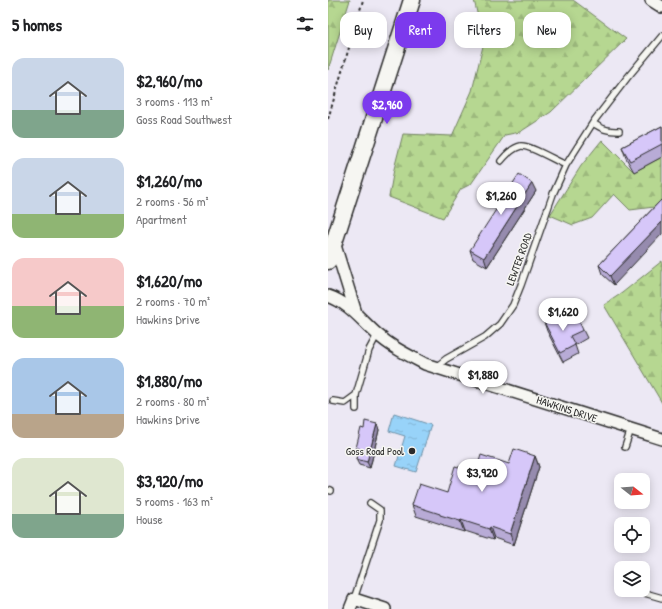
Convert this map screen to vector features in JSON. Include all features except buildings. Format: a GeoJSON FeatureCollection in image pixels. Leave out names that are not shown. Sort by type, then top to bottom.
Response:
{"type":"FeatureCollection","features":[{"type":"Feature","properties":{"kind":"street"},"geometry":{"type":"LineString","coordinates":[[328,261],[412,0]]}},
{"type":"Feature","properties":{"kind":"street"},"geometry":{"type":"LineString","coordinates":[[651,0],[662,7]]}},
{"type":"Feature","properties":{"kind":"street"},"geometry":{"type":"LineString","coordinates":[[334,241],[356,314]]}},
{"type":"Feature","properties":{"kind":"street","name":"HAWKINS DRIVE"},"geometry":{"type":"LineString","coordinates":[[328,296],[335,298],[347,306],[378,335],[398,350],[425,364],[662,439]]}},
{"type":"Feature","properties":{"kind":"street"},"geometry":{"type":"LineString","coordinates":[[352,604],[385,609]]}},
{"type":"Feature","properties":{"kind":"lane","name":"LEWTER ROAD"},"geometry":{"type":"LineString","coordinates":[[436,367],[446,359],[485,337],[500,324],[513,305],[553,194],[566,166],[592,123],[662,36]]}},
{"type":"Feature","properties":{"kind":"lane"},"geometry":{"type":"LineString","coordinates":[[592,123],[610,131],[619,130]]}},
{"type":"Feature","properties":{"kind":"lane"},"geometry":{"type":"LineString","coordinates":[[501,162],[508,153],[522,146],[530,147],[566,166]]}},
{"type":"Feature","properties":{"kind":"lane"},"geometry":{"type":"LineString","coordinates":[[356,409],[356,395],[369,350],[378,335]]}},
{"type":"Feature","properties":{"kind":"lane"},"geometry":{"type":"LineString","coordinates":[[333,401],[345,403],[356,395]]}},
{"type":"Feature","properties":{"kind":"lane"},"geometry":{"type":"LineString","coordinates":[[625,447],[631,429]]}},
{"type":"Feature","properties":{"kind":"lane"},"geometry":{"type":"LineString","coordinates":[[352,604],[380,520],[380,510],[370,503]]}},
{"type":"Feature","properties":{"kind":"lane"},"geometry":{"type":"LineString","coordinates":[[650,595],[662,598]]}},
{"type":"Feature","properties":{"kind":"path"},"geometry":{"type":"LineString","coordinates":[[328,119],[362,0]]}},
{"type":"Feature","properties":{"kind":"green space"},"geometry":{"type":"Polygon","coordinates":[[[328,0],[350,0],[346,12],[340,12],[340,32],[328,70],[328,0]]]}},
{"type":"Feature","properties":{"kind":"green space"},"geometry":{"type":"Polygon","coordinates":[[[474,0],[573,0],[626,39],[551,112],[520,132],[505,135],[471,184],[461,189],[443,218],[389,197],[403,134],[452,136],[472,91],[483,48],[515,48],[515,12],[477,12],[474,0]]]}},
{"type":"Feature","properties":{"kind":"green space"},"geometry":{"type":"Polygon","coordinates":[[[602,140],[634,172],[662,157],[662,206],[630,210],[614,194],[592,218],[573,225],[550,215],[581,166],[602,140]]]}},
{"type":"Feature","properties":{"kind":"green space"},"geometry":{"type":"Polygon","coordinates":[[[662,261],[662,403],[604,305],[622,293],[662,261]]]}},
{"type":"Feature","properties":{"kind":"water","name":"Goss Road Pool"},"geometry":{"type":"Polygon","coordinates":[[[394,413],[431,425],[416,472],[396,466],[405,436],[389,431],[394,413]]]}},
{"type":"Feature","properties":{"kind":"place","name":"Goss Road Pool"},"geometry":{"type":"Point","coordinates":[412,451]}}]}
